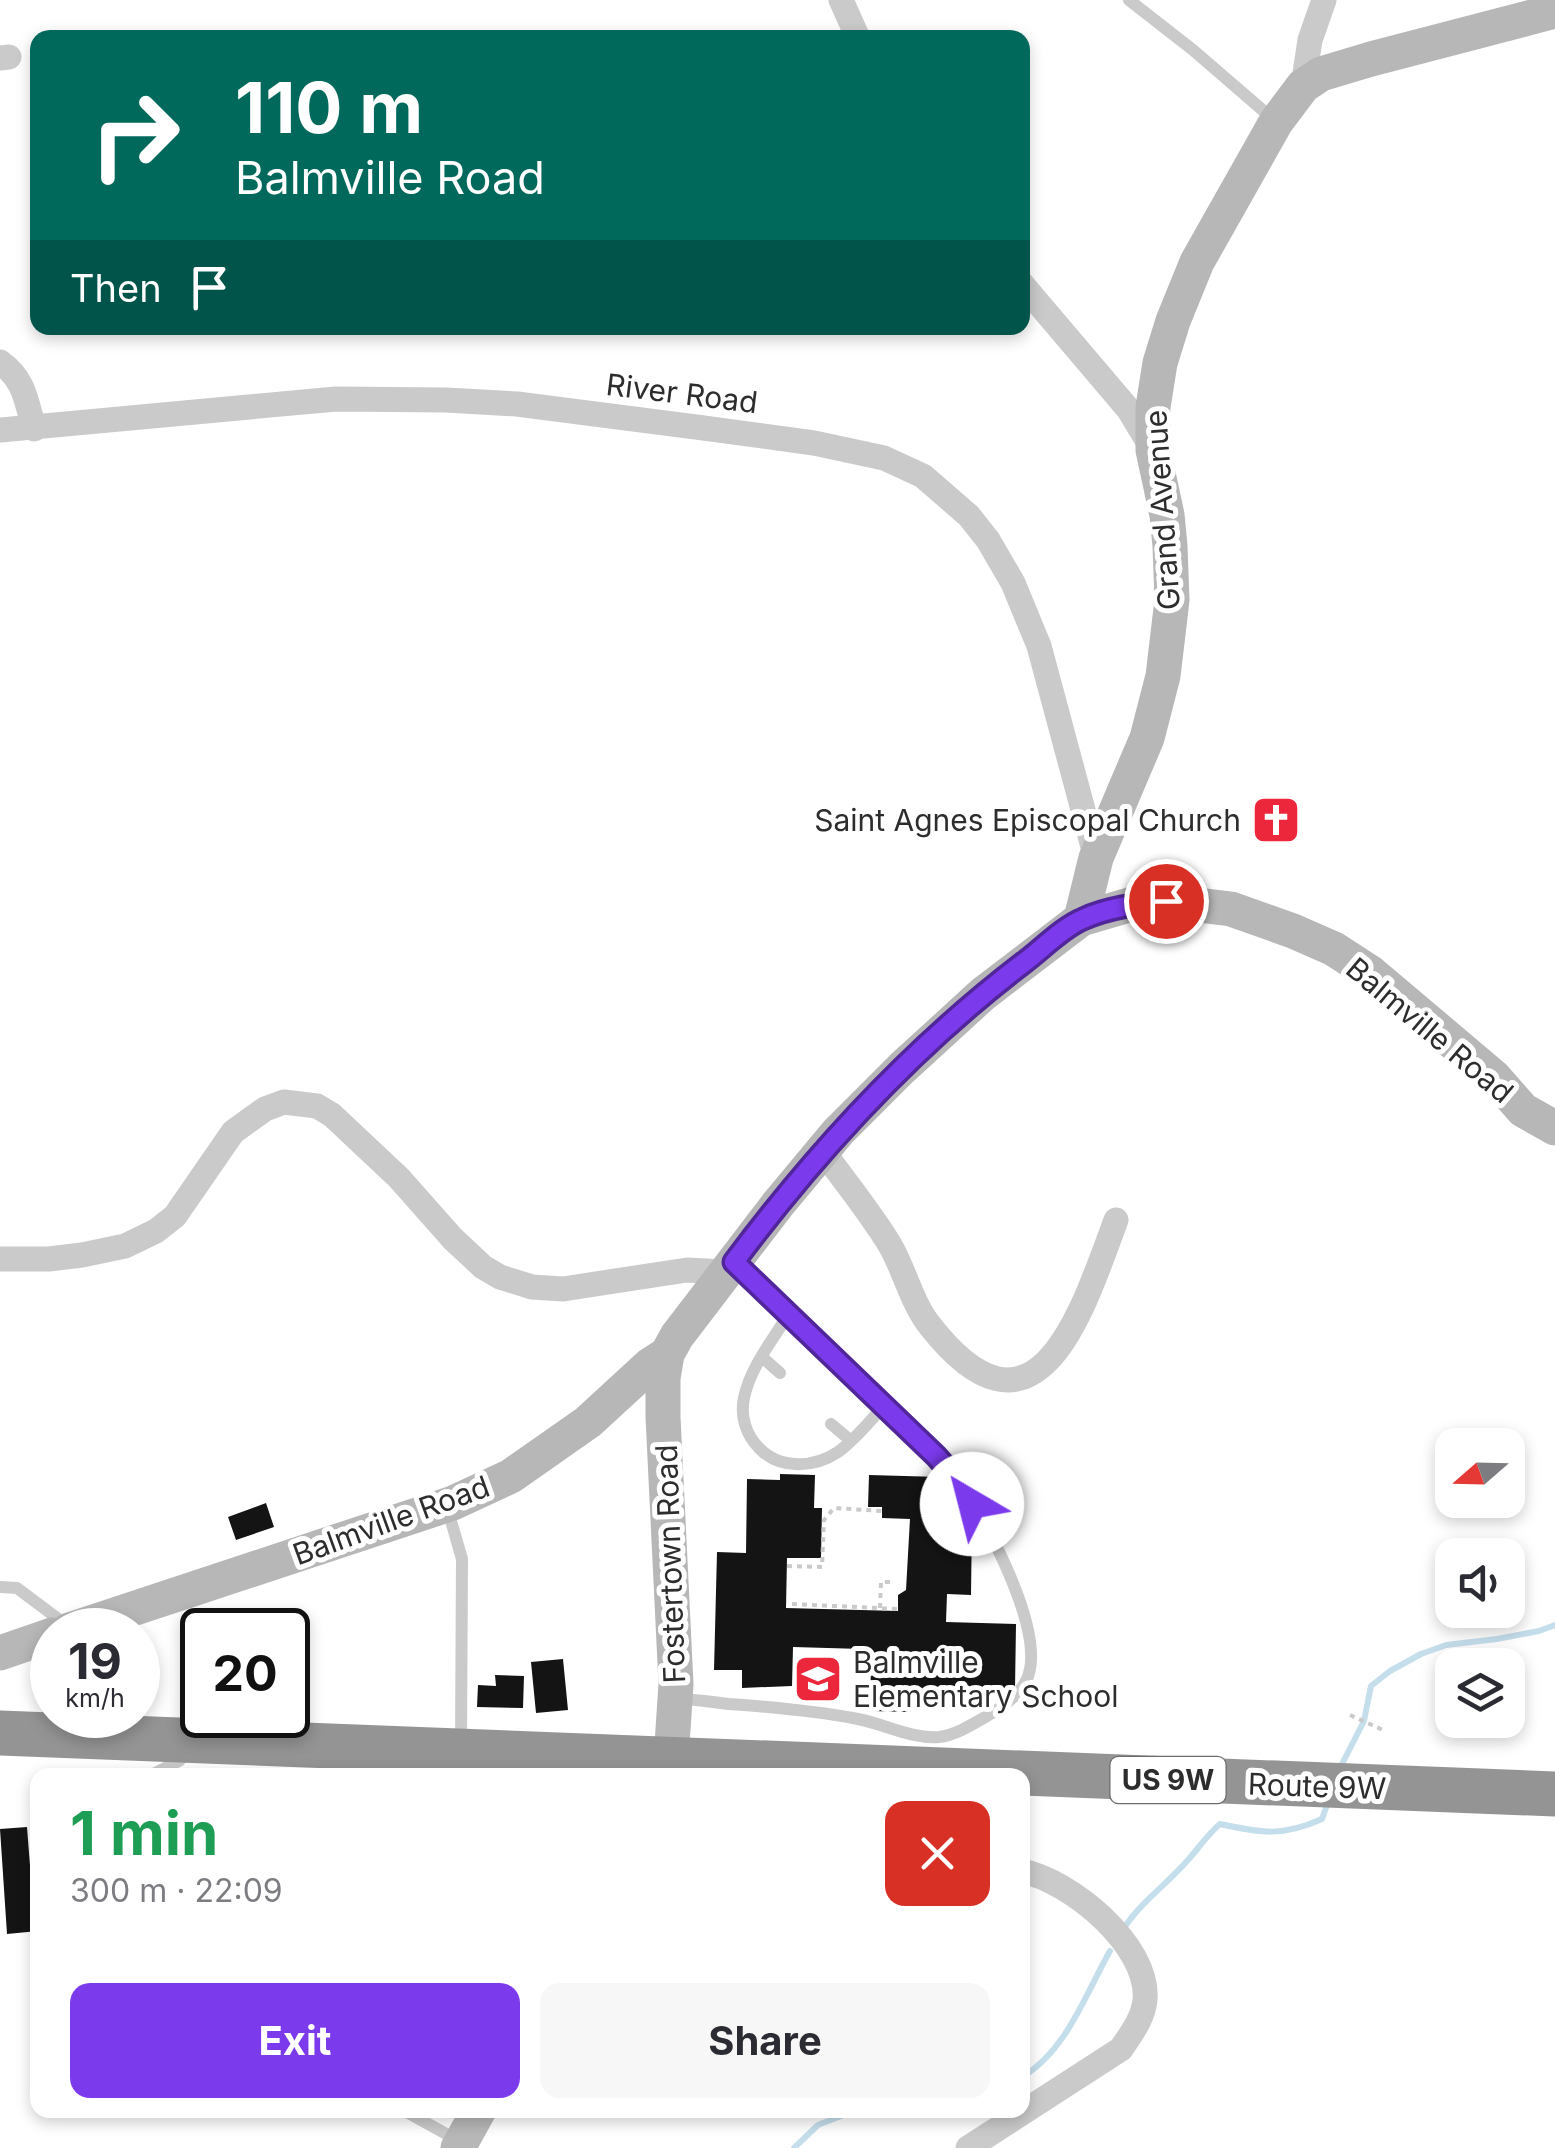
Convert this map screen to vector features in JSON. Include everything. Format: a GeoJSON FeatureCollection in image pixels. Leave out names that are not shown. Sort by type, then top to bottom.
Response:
{"type":"FeatureCollection","features":[{"type":"Feature","properties":{"kind":"highway","name":"Route 9W"},"geometry":{"type":"LineString","coordinates":[[0,1734],[461,1752],[671,1768]]}},
{"type":"Feature","properties":{"kind":"highway","name":"Route 9W"},"geometry":{"type":"LineString","coordinates":[[1030,1779],[1555,1794]]}},
{"type":"Feature","properties":{"kind":"street"},"geometry":{"type":"LineString","coordinates":[[840,0],[854,30]]}},
{"type":"Feature","properties":{"kind":"street"},"geometry":{"type":"LineString","coordinates":[[1303,86],[1310,40],[1324,0]]}},
{"type":"Feature","properties":{"kind":"street","name":"Grand Avenue"},"geometry":{"type":"LineString","coordinates":[[1081,919],[1096,858],[1147,738],[1163,676],[1172,600],[1170,546],[1153,450],[1153,407],[1160,363],[1197,262],[1276,122],[1303,86],[1322,74],[1371,59],[1555,11]]}},
{"type":"Feature","properties":{"kind":"street"},"geometry":{"type":"LineString","coordinates":[[1030,294],[1128,410],[1153,450]]}},
{"type":"Feature","properties":{"kind":"street"},"geometry":{"type":"LineString","coordinates":[[0,362],[16,374],[34,429]]}},
{"type":"Feature","properties":{"kind":"street","name":"River Road"},"geometry":{"type":"LineString","coordinates":[[0,430],[336,399],[446,400],[517,404],[696,426],[814,443],[884,458],[923,476],[970,516],[1012,583],[1039,646],[1096,858]]}},
{"type":"Feature","properties":{"kind":"street","name":"Balmville Road"},"geometry":{"type":"LineString","coordinates":[[137,1608],[446,1506],[511,1476],[588,1422],[666,1354],[778,1204],[902,1068],[983,994],[1081,919],[1129,906],[1178,901],[1231,909],[1334,949],[1371,973],[1494,1077],[1523,1110],[1555,1128]]}},
{"type":"Feature","properties":{"kind":"street"},"geometry":{"type":"LineString","coordinates":[[0,1258],[82,1255],[125,1246],[156,1231],[175,1216],[233,1132],[264,1109],[284,1102],[317,1106],[332,1114],[399,1178],[453,1240],[482,1267],[500,1276],[532,1287],[563,1288],[730,1267]]}},
{"type":"Feature","properties":{"kind":"street"},"geometry":{"type":"LineString","coordinates":[[823,1151],[890,1244],[929,1326],[976,1371],[1004,1381],[1030,1376],[1053,1357],[1086,1302],[1116,1220]]}},
{"type":"Feature","properties":{"kind":"street","name":"Fostertown Road"},"geometry":{"type":"LineString","coordinates":[[666,1354],[663,1416],[675,1698],[671,1768]]}},
{"type":"Feature","properties":{"kind":"street"},"geometry":{"type":"LineString","coordinates":[[0,1653],[30,1643]]}},
{"type":"Feature","properties":{"kind":"street"},"geometry":{"type":"LineString","coordinates":[[1030,1873],[1078,1896],[1106,1920],[1143,1974],[1145,2000],[1137,2026],[1121,2049],[1030,2108]]}},
{"type":"Feature","properties":{"kind":"street"},"geometry":{"type":"LineString","coordinates":[[459,2145],[474,2118]]}},
{"type":"Feature","properties":{"kind":"street"},"geometry":{"type":"LineString","coordinates":[[968,2148],[1014,2118]]}},
{"type":"Feature","properties":{"kind":"lane"},"geometry":{"type":"LineString","coordinates":[[1129,0],[1276,122]]}},
{"type":"Feature","properties":{"kind":"lane"},"geometry":{"type":"LineString","coordinates":[[675,1698],[861,1720],[914,1736],[942,1737],[993,1713],[1018,1693],[1028,1679],[1031,1650],[1020,1600],[985,1525],[960,1483],[788,1315],[730,1267]]}},
{"type":"Feature","properties":{"kind":"lane"},"geometry":{"type":"LineString","coordinates":[[788,1315],[750,1378],[742,1402],[744,1422],[752,1441],[766,1455],[801,1465],[818,1461],[839,1451],[883,1408]]}},
{"type":"Feature","properties":{"kind":"lane"},"geometry":{"type":"LineString","coordinates":[[762,1357],[780,1374]]}},
{"type":"Feature","properties":{"kind":"lane"},"geometry":{"type":"LineString","coordinates":[[831,1424],[850,1440]]}},
{"type":"Feature","properties":{"kind":"lane"},"geometry":{"type":"LineString","coordinates":[[446,1506],[462,1559],[461,1752]]}},
{"type":"Feature","properties":{"kind":"lane"},"geometry":{"type":"LineString","coordinates":[[0,1587],[17,1588],[42,1608]]}},
{"type":"Feature","properties":{"kind":"lane"},"geometry":{"type":"LineString","coordinates":[[164,1768],[178,1761],[198,1740]]}},
{"type":"Feature","properties":{"kind":"lane"},"geometry":{"type":"LineString","coordinates":[[416,2118],[459,2145]]}},
{"type":"Feature","properties":{"kind":"path"},"geometry":{"type":"LineString","coordinates":[[787,1566],[822,1567],[824,1520],[834,1508],[882,1511]]}},
{"type":"Feature","properties":{"kind":"path"},"geometry":{"type":"LineString","coordinates":[[880,1608],[881,1582],[893,1582]]}},
{"type":"Feature","properties":{"kind":"path"},"geometry":{"type":"LineString","coordinates":[[792,1604],[898,1608]]}},
{"type":"Feature","properties":{"kind":"path"},"geometry":{"type":"LineString","coordinates":[[1350,1715],[1383,1730]]}},
{"type":"Feature","properties":{"kind":"building","name":"Balmville Elementary School"},"geometry":{"type":"Polygon","coordinates":[[[780,1474],[815,1475],[814,1508],[822,1508],[821,1558],[787,1558],[786,1608],[898,1611],[898,1595],[906,1590],[910,1519],[882,1518],[882,1507],[868,1507],[869,1475],[940,1477],[939,1500],[959,1501],[958,1521],[972,1521],[971,1595],[947,1594],[946,1622],[1016,1624],[1015,1689],[925,1687],[924,1708],[911,1708],[911,1712],[870,1711],[871,1662],[862,1662],[862,1649],[793,1647],[792,1686],[742,1688],[742,1670],[714,1670],[717,1552],[746,1553],[747,1479],[780,1480],[780,1474]]]}},
{"type":"Feature","properties":{"kind":"building"},"geometry":{"type":"Polygon","coordinates":[[[266,1503],[274,1527],[236,1540],[228,1517],[266,1503]]]}},
{"type":"Feature","properties":{"kind":"building"},"geometry":{"type":"Polygon","coordinates":[[[563,1659],[568,1710],[536,1713],[531,1662],[563,1659]]]}},
{"type":"Feature","properties":{"kind":"building"},"geometry":{"type":"Polygon","coordinates":[[[495,1675],[524,1676],[523,1708],[477,1707],[478,1685],[496,1686],[495,1675]]]}},
{"type":"Feature","properties":{"kind":"building"},"geometry":{"type":"Polygon","coordinates":[[[27,1827],[30,1932],[7,1934],[0,1829],[27,1827]]]}},
{"type":"Feature","properties":{"kind":"waterway"},"geometry":{"type":"LineString","coordinates":[[1340,1768],[1364,1721],[1371,1686],[1390,1671],[1446,1645],[1497,1639],[1555,1625]]}},
{"type":"Feature","properties":{"kind":"waterway"},"geometry":{"type":"LineString","coordinates":[[1124,1928],[1220,1824],[1283,1831],[1322,1819],[1327,1805]]}},
{"type":"Feature","properties":{"kind":"waterway"},"geometry":{"type":"LineString","coordinates":[[1030,2072],[1063,2037],[1110,1951]]}},
{"type":"Feature","properties":{"kind":"waterway"},"geometry":{"type":"LineString","coordinates":[[794,2148],[818,2125],[836,2118]]}},
{"type":"Feature","properties":{"kind":"place","name":"Saint Agnes Episcopal Church"},"geometry":{"type":"Point","coordinates":[1276,820]}},
{"type":"Feature","properties":{"kind":"place","name":"Balmville Elementary School"},"geometry":{"type":"Point","coordinates":[818,1679]}},
{"type":"Feature","properties":{"kind":"route"},"geometry":{"type":"LineString","coordinates":[[972,1504],[936,1456],[734,1262],[838,1132],[983,994],[1081,919],[1166,901]]}}]}
